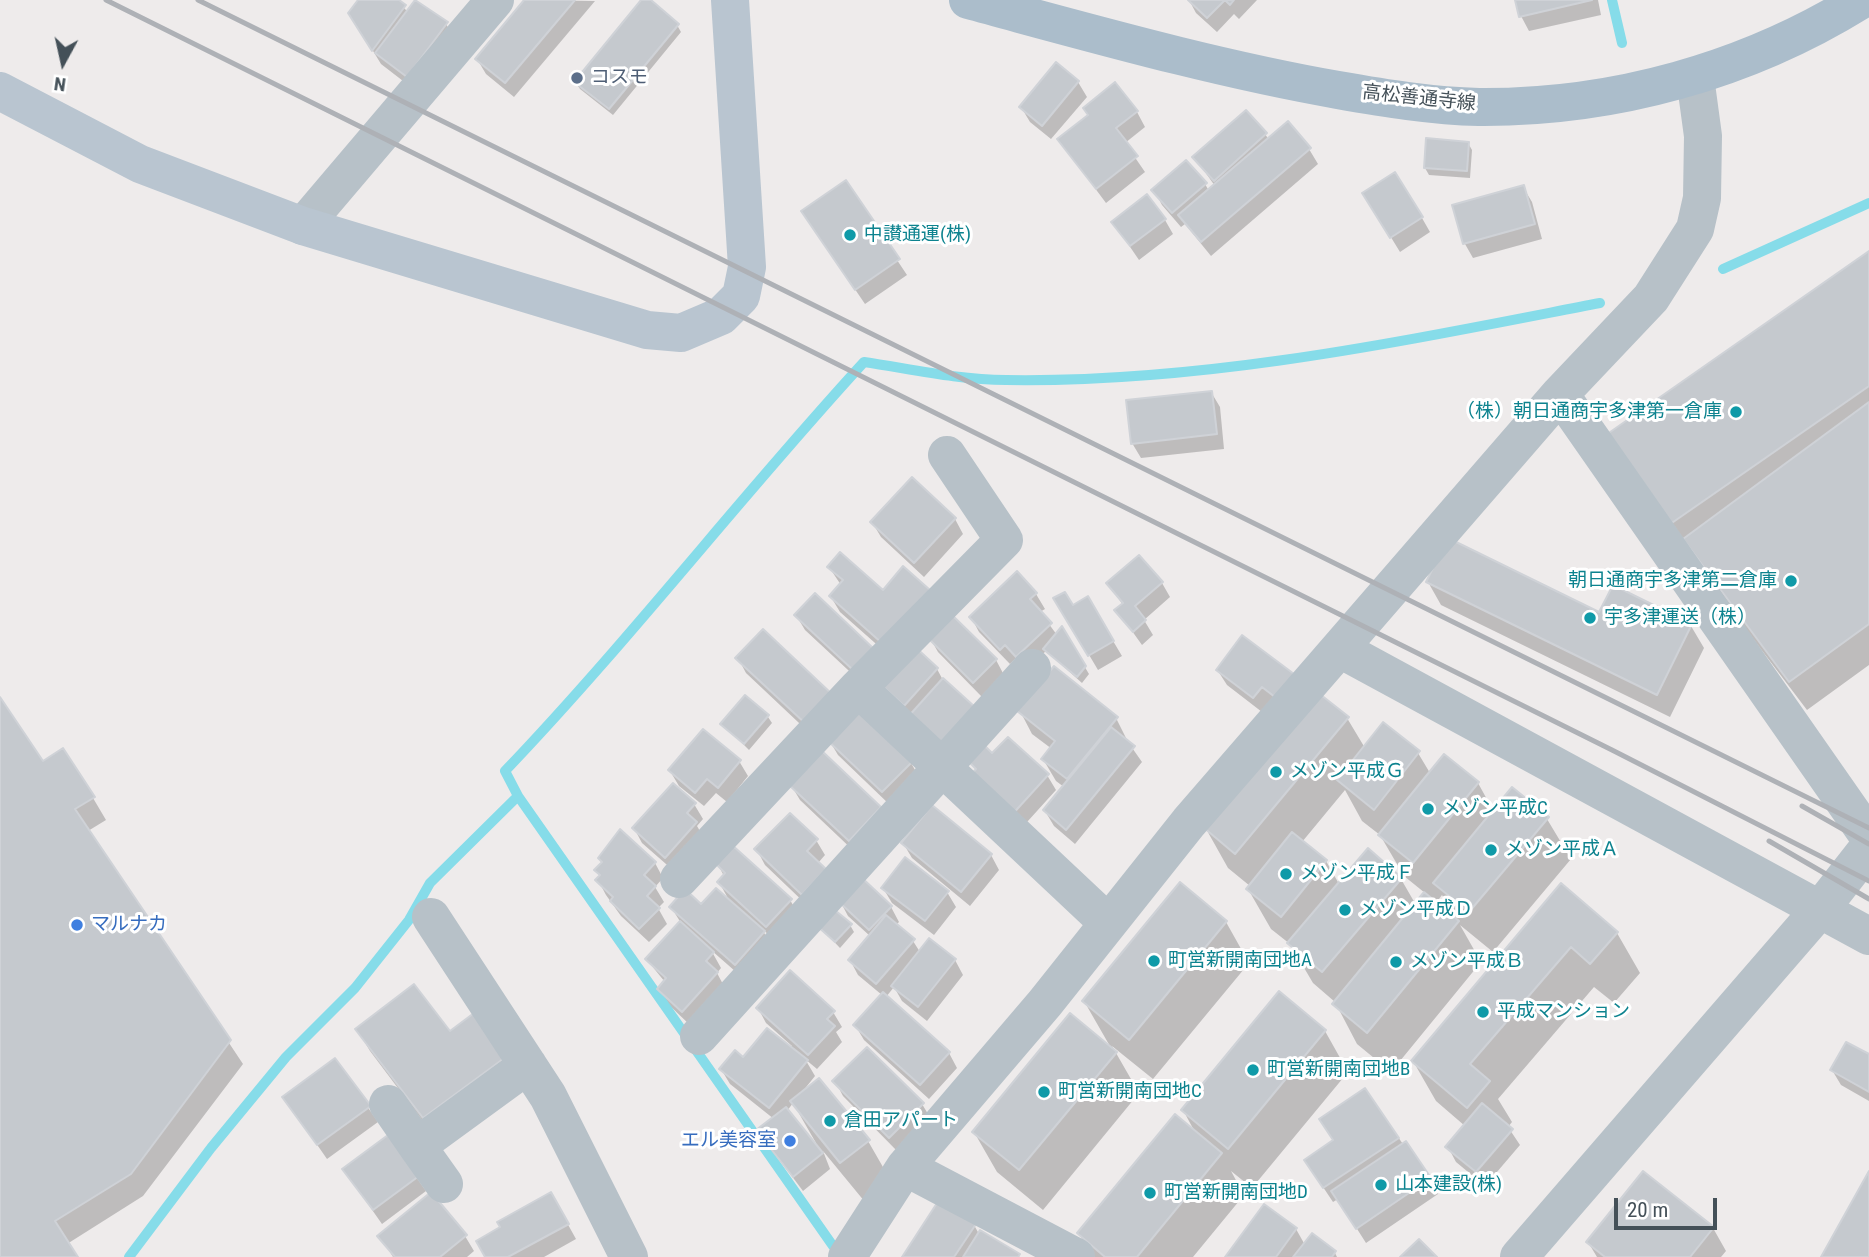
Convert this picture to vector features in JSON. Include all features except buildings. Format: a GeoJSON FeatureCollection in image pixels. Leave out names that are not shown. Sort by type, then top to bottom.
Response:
{"type":"FeatureCollection","features":[{"type":"Feature","properties":{"kind":"main road","name":"高松善通寺線"},"geometry":{"type":"LineString","coordinates":[[968,0],[1286,81],[1401,100],[1479,107],[1561,102],[1615,95],[1695,77],[1828,21],[1861,0]]}},
{"type":"Feature","properties":{"kind":"street"},"geometry":{"type":"LineString","coordinates":[[303,226],[495,0]]}},
{"type":"Feature","properties":{"kind":"street"},"geometry":{"type":"LineString","coordinates":[[0,91],[141,164],[303,226],[647,330],[681,333],[702,327],[721,316],[741,296],[747,267],[730,0]]}},
{"type":"Feature","properties":{"kind":"street"},"geometry":{"type":"LineString","coordinates":[[847,1257],[905,1167],[1108,923],[1188,822],[1560,394],[1651,298],[1695,229],[1702,198],[1703,135],[1695,77]]}},
{"type":"Feature","properties":{"kind":"street"},"geometry":{"type":"LineString","coordinates":[[1560,394],[1869,837]]}},
{"type":"Feature","properties":{"kind":"street"},"geometry":{"type":"LineString","coordinates":[[679,879],[858,688],[1004,540],[947,455]]}},
{"type":"Feature","properties":{"kind":"street"},"geometry":{"type":"LineString","coordinates":[[1340,649],[1822,907],[1869,936]]}},
{"type":"Feature","properties":{"kind":"street"},"geometry":{"type":"LineString","coordinates":[[699,1035],[1032,668]]}},
{"type":"Feature","properties":{"kind":"street"},"geometry":{"type":"LineString","coordinates":[[858,688],[1108,923]]}},
{"type":"Feature","properties":{"kind":"street"},"geometry":{"type":"LineString","coordinates":[[1519,1257],[1822,907],[1869,847]]}},
{"type":"Feature","properties":{"kind":"street"},"geometry":{"type":"LineString","coordinates":[[431,917],[548,1096],[629,1257]]}},
{"type":"Feature","properties":{"kind":"street"},"geometry":{"type":"LineString","coordinates":[[417,1146],[528,1065]]}},
{"type":"Feature","properties":{"kind":"street"},"geometry":{"type":"LineString","coordinates":[[388,1104],[444,1184]]}},
{"type":"Feature","properties":{"kind":"street"},"geometry":{"type":"LineString","coordinates":[[905,1167],[1076,1257]]}},
{"type":"Feature","properties":{"kind":"waterway"},"geometry":{"type":"LineString","coordinates":[[1612,0],[1622,43]]}},
{"type":"Feature","properties":{"kind":"waterway"},"geometry":{"type":"LineString","coordinates":[[1723,269],[1869,203]]}},
{"type":"Feature","properties":{"kind":"waterway"},"geometry":{"type":"LineString","coordinates":[[833,1246],[518,796],[505,771],[597,671],[864,362],[988,380],[1156,375],[1304,357],[1600,303]]}},
{"type":"Feature","properties":{"kind":"waterway"},"geometry":{"type":"LineString","coordinates":[[129,1257],[211,1148],[286,1057],[355,988],[409,920],[430,883],[518,796]]}},
{"type":"Feature","properties":{"kind":"railway"},"geometry":{"type":"LineString","coordinates":[[106,0],[1612,750],[1869,881]]}},
{"type":"Feature","properties":{"kind":"railway"},"geometry":{"type":"LineString","coordinates":[[198,0],[1869,828]]}},
{"type":"Feature","properties":{"kind":"railway"},"geometry":{"type":"LineString","coordinates":[[1802,806],[1869,844]]}},
{"type":"Feature","properties":{"kind":"railway"},"geometry":{"type":"LineString","coordinates":[[1769,841],[1869,899]]}},
{"type":"Feature","properties":{"kind":"place","name":"コスモ"},"geometry":{"type":"Point","coordinates":[577,78]}},
{"type":"Feature","properties":{"kind":"place","name":"中讃通運(株)"},"geometry":{"type":"Point","coordinates":[850,235]}},
{"type":"Feature","properties":{"kind":"place","name":"（株）朝日通商宇多津第一倉庫"},"geometry":{"type":"Point","coordinates":[1736,412]}},
{"type":"Feature","properties":{"kind":"place","name":"朝日通商宇多津第二倉庫"},"geometry":{"type":"Point","coordinates":[1791,581]}},
{"type":"Feature","properties":{"kind":"place","name":"宇多津運送（株）"},"geometry":{"type":"Point","coordinates":[1590,618]}},
{"type":"Feature","properties":{"kind":"place","name":"メゾン平成Ｇ"},"geometry":{"type":"Point","coordinates":[1276,772]}},
{"type":"Feature","properties":{"kind":"place","name":"メゾン平成C"},"geometry":{"type":"Point","coordinates":[1428,809]}},
{"type":"Feature","properties":{"kind":"place","name":"メゾン平成Ａ"},"geometry":{"type":"Point","coordinates":[1491,850]}},
{"type":"Feature","properties":{"kind":"place","name":"メゾン平成Ｆ"},"geometry":{"type":"Point","coordinates":[1286,874]}},
{"type":"Feature","properties":{"kind":"place","name":"メゾン平成Ｄ"},"geometry":{"type":"Point","coordinates":[1345,910]}},
{"type":"Feature","properties":{"kind":"place","name":"マルナカ"},"geometry":{"type":"Point","coordinates":[77,925]}},
{"type":"Feature","properties":{"kind":"place","name":"町営新開南団地A"},"geometry":{"type":"Point","coordinates":[1154,961]}},
{"type":"Feature","properties":{"kind":"place","name":"メゾン平成Ｂ"},"geometry":{"type":"Point","coordinates":[1396,962]}},
{"type":"Feature","properties":{"kind":"place","name":"平成マンション"},"geometry":{"type":"Point","coordinates":[1483,1012]}},
{"type":"Feature","properties":{"kind":"place","name":"町営新開南団地B"},"geometry":{"type":"Point","coordinates":[1253,1070]}},
{"type":"Feature","properties":{"kind":"place","name":"町営新開南団地C"},"geometry":{"type":"Point","coordinates":[1044,1092]}},
{"type":"Feature","properties":{"kind":"place","name":"倉田アパート"},"geometry":{"type":"Point","coordinates":[830,1121]}},
{"type":"Feature","properties":{"kind":"place","name":"エル美容室"},"geometry":{"type":"Point","coordinates":[790,1141]}},
{"type":"Feature","properties":{"kind":"place","name":"山本建設(株)"},"geometry":{"type":"Point","coordinates":[1381,1185]}},
{"type":"Feature","properties":{"kind":"place","name":"町営新開南団地D"},"geometry":{"type":"Point","coordinates":[1150,1193]}}]}
